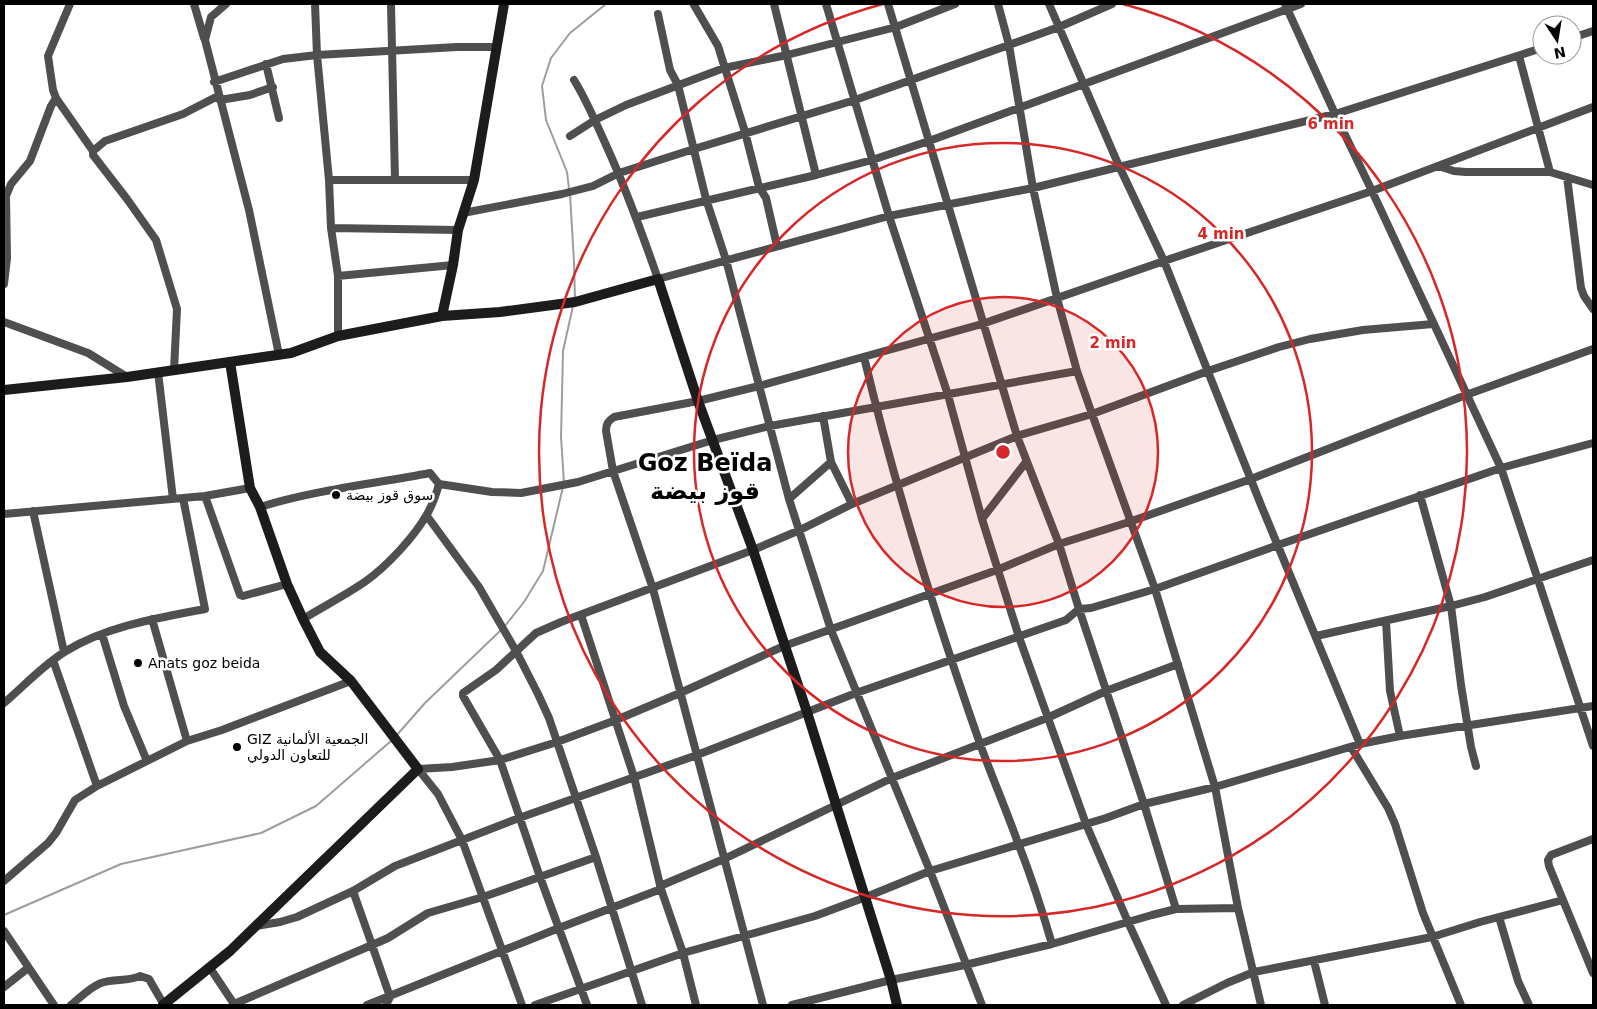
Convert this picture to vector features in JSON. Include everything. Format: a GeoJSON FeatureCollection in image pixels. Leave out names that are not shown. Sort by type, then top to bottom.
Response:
{"type":"FeatureCollection","features":[{"type":"Feature","properties":{"kind":"main road"},"geometry":{"type":"LineString","coordinates":[[442,316],[458,230],[474,180],[504,4]]}},
{"type":"Feature","properties":{"kind":"main road"},"geometry":{"type":"LineString","coordinates":[[4,390],[127,377],[291,353],[338,336],[442,316],[500,312],[575,302],[658,279],[698,401],[753,550],[807,712],[866,897],[897,1005]]}},
{"type":"Feature","properties":{"kind":"main road"},"geometry":{"type":"LineString","coordinates":[[164,1005],[210,968],[256,926],[418,769],[351,681],[320,652],[287,584],[260,507],[250,488],[230,362]]}},
{"type":"Feature","properties":{"kind":"street"},"geometry":{"type":"LineString","coordinates":[[70,4],[48,56],[53,90],[56,98],[93,151],[93,154],[156,240],[177,309],[174,370]]}},
{"type":"Feature","properties":{"kind":"street"},"geometry":{"type":"LineString","coordinates":[[194,4],[249,210],[279,355]]}},
{"type":"Feature","properties":{"kind":"street"},"geometry":{"type":"LineString","coordinates":[[204,40],[207,26],[216,8],[226,4]]}},
{"type":"Feature","properties":{"kind":"street"},"geometry":{"type":"LineString","coordinates":[[315,4],[317,54],[329,180],[331,228],[338,276],[338,336]]}},
{"type":"Feature","properties":{"kind":"street"},"geometry":{"type":"LineString","coordinates":[[391,4],[395,180]]}},
{"type":"Feature","properties":{"kind":"street"},"geometry":{"type":"LineString","coordinates":[[774,4],[816,175]]}},
{"type":"Feature","properties":{"kind":"street"},"geometry":{"type":"LineString","coordinates":[[826,4],[889,216],[948,395],[982,519],[1019,637],[1086,824],[1166,1005]]}},
{"type":"Feature","properties":{"kind":"street"},"geometry":{"type":"LineString","coordinates":[[888,4],[1017,436],[1060,544],[1079,609],[1144,804],[1176,909]]}},
{"type":"Feature","properties":{"kind":"street"},"geometry":{"type":"LineString","coordinates":[[570,136],[595,120],[626,105],[724,68],[787,55],[896,27],[955,4]]}},
{"type":"Feature","properties":{"kind":"street"},"geometry":{"type":"LineString","coordinates":[[998,4],[1009,45],[1033,188],[1057,298],[1077,371],[1129,522],[1155,589],[1215,787],[1238,908],[1261,1005]]}},
{"type":"Feature","properties":{"kind":"street"},"geometry":{"type":"LineString","coordinates":[[1050,4],[1119,166],[1164,261],[1360,744]]}},
{"type":"Feature","properties":{"kind":"street"},"geometry":{"type":"LineString","coordinates":[[463,213],[562,194],[593,186],[619,174],[745,132],[854,100],[1059,27],[1112,4]]}},
{"type":"Feature","properties":{"kind":"street"},"geometry":{"type":"LineString","coordinates":[[637,217],[706,199],[816,175],[929,142],[1286,6],[1300,4]]}},
{"type":"Feature","properties":{"kind":"street"},"geometry":{"type":"LineString","coordinates":[[694,5],[718,46],[745,132],[759,187],[766,198],[777,246]]}},
{"type":"Feature","properties":{"kind":"street"},"geometry":{"type":"LineString","coordinates":[[1286,6],[1334,114],[1372,191],[1501,468],[1593,746]]}},
{"type":"Feature","properties":{"kind":"street"},"geometry":{"type":"LineString","coordinates":[[658,14],[670,70],[678,85],[706,199],[726,260],[789,499],[831,630],[930,870],[982,1005]]}},
{"type":"Feature","properties":{"kind":"street"},"geometry":{"type":"LineString","coordinates":[[214,82],[283,59],[317,54],[496,47]]}},
{"type":"Feature","properties":{"kind":"street"},"geometry":{"type":"LineString","coordinates":[[574,80],[585,97],[619,174],[637,217],[658,279],[889,216],[1033,188],[1334,114],[1532,51]]}},
{"type":"Feature","properties":{"kind":"street"},"geometry":{"type":"LineString","coordinates":[[1519,56],[1550,172]]}},
{"type":"Feature","properties":{"kind":"street"},"geometry":{"type":"LineString","coordinates":[[266,64],[279,118]]}},
{"type":"Feature","properties":{"kind":"street"},"geometry":{"type":"LineString","coordinates":[[93,151],[105,141],[183,114],[219,98],[250,95],[272,87]]}},
{"type":"Feature","properties":{"kind":"street"},"geometry":{"type":"LineString","coordinates":[[4,284],[7,258],[6,196],[11,184],[30,161],[51,106],[56,98]]}},
{"type":"Feature","properties":{"kind":"street"},"geometry":{"type":"LineString","coordinates":[[763,1005],[653,589],[613,471],[606,431],[606,425],[609,420],[628,414],[698,401],[760,386],[982,324],[1372,191],[1593,107]]}},
{"type":"Feature","properties":{"kind":"street"},"geometry":{"type":"LineString","coordinates":[[1437,166],[1466,172],[1550,172],[1593,185]]}},
{"type":"Feature","properties":{"kind":"street"},"geometry":{"type":"LineString","coordinates":[[1567,177],[1581,288],[1593,309]]}},
{"type":"Feature","properties":{"kind":"street"},"geometry":{"type":"LineString","coordinates":[[329,180],[474,180]]}},
{"type":"Feature","properties":{"kind":"street"},"geometry":{"type":"LineString","coordinates":[[331,228],[458,230]]}},
{"type":"Feature","properties":{"kind":"street"},"geometry":{"type":"LineString","coordinates":[[338,276],[453,265]]}},
{"type":"Feature","properties":{"kind":"street"},"geometry":{"type":"LineString","coordinates":[[4,322],[88,354],[127,377]]}},
{"type":"Feature","properties":{"kind":"street"},"geometry":{"type":"LineString","coordinates":[[587,1005],[519,818],[500,760],[464,699],[463,693],[496,670],[536,633],[753,550],[800,530],[852,504],[1017,436],[1092,414],[1279,347],[1310,339],[1363,330],[1434,324]]}},
{"type":"Feature","properties":{"kind":"street"},"geometry":{"type":"LineString","coordinates":[[418,769],[452,767],[500,760],[557,742],[680,693],[784,646],[997,570],[1060,544],[1251,479],[1466,395],[1593,348]]}},
{"type":"Feature","properties":{"kind":"street"},"geometry":{"type":"LineString","coordinates":[[864,357],[876,406],[951,660],[980,743],[1019,844],[1052,944]]}},
{"type":"Feature","properties":{"kind":"street"},"geometry":{"type":"LineString","coordinates":[[260,507],[278,501],[353,486],[399,480],[430,473],[439,484],[492,492],[521,494],[571,484],[712,440],[770,426],[876,406],[1002,386],[1077,371]]}},
{"type":"Feature","properties":{"kind":"street"},"geometry":{"type":"LineString","coordinates":[[158,372],[173,499]]}},
{"type":"Feature","properties":{"kind":"street"},"geometry":{"type":"LineString","coordinates":[[823,416],[831,462],[852,504]]}},
{"type":"Feature","properties":{"kind":"street"},"geometry":{"type":"LineString","coordinates":[[256,926],[297,917],[353,891],[395,866],[519,818],[698,755],[856,693],[1066,620],[1079,609],[1091,608],[1155,589],[1278,544],[1501,468],[1593,443]]}},
{"type":"Feature","properties":{"kind":"street"},"geometry":{"type":"LineString","coordinates":[[789,499],[831,462]]}},
{"type":"Feature","properties":{"kind":"street"},"geometry":{"type":"LineString","coordinates":[[982,519],[1026,462]]}},
{"type":"Feature","properties":{"kind":"street"},"geometry":{"type":"LineString","coordinates":[[303,618],[367,580],[401,547],[426,516],[439,484]]}},
{"type":"Feature","properties":{"kind":"street"},"geometry":{"type":"LineString","coordinates":[[4,514],[205,496],[250,488]]}},
{"type":"Feature","properties":{"kind":"street"},"geometry":{"type":"LineString","coordinates":[[1420,495],[1452,606],[1468,726],[1476,766]]}},
{"type":"Feature","properties":{"kind":"street"},"geometry":{"type":"LineString","coordinates":[[205,496],[240,595],[243,596],[287,584]]}},
{"type":"Feature","properties":{"kind":"street"},"geometry":{"type":"LineString","coordinates":[[4,703],[53,660],[77,644],[102,634],[152,619],[204,609],[183,498]]}},
{"type":"Feature","properties":{"kind":"street"},"geometry":{"type":"LineString","coordinates":[[33,511],[64,652]]}},
{"type":"Feature","properties":{"kind":"street"},"geometry":{"type":"LineString","coordinates":[[426,516],[479,587],[538,694],[557,742],[596,857],[642,1005]]}},
{"type":"Feature","properties":{"kind":"street"},"geometry":{"type":"LineString","coordinates":[[1316,636],[1452,606],[1593,560]]}},
{"type":"Feature","properties":{"kind":"street"},"geometry":{"type":"LineString","coordinates":[[581,615],[634,777],[661,888],[683,953],[696,1005]]}},
{"type":"Feature","properties":{"kind":"street"},"geometry":{"type":"LineString","coordinates":[[152,619],[187,741]]}},
{"type":"Feature","properties":{"kind":"street"},"geometry":{"type":"LineString","coordinates":[[1386,621],[1390,691],[1400,736]]}},
{"type":"Feature","properties":{"kind":"street"},"geometry":{"type":"LineString","coordinates":[[102,634],[124,706],[147,761]]}},
{"type":"Feature","properties":{"kind":"street"},"geometry":{"type":"LineString","coordinates":[[53,660],[97,786]]}},
{"type":"Feature","properties":{"kind":"street"},"geometry":{"type":"LineString","coordinates":[[367,1005],[559,928],[612,909],[724,859],[892,778],[1047,718],[1106,691],[1178,664]]}},
{"type":"Feature","properties":{"kind":"street"},"geometry":{"type":"LineString","coordinates":[[4,881],[48,843],[75,800],[97,786],[187,741],[222,730],[351,681]]}},
{"type":"Feature","properties":{"kind":"street"},"geometry":{"type":"LineString","coordinates":[[535,1005],[683,953],[815,916],[930,870],[1106,818],[1144,804],[1215,787],[1360,744],[1593,706]]}},
{"type":"Feature","properties":{"kind":"street"},"geometry":{"type":"LineString","coordinates":[[1351,747],[1395,824],[1432,937],[1461,1005]]}},
{"type":"Feature","properties":{"kind":"street"},"geometry":{"type":"LineString","coordinates":[[418,769],[438,794],[462,840],[522,1005]]}},
{"type":"Feature","properties":{"kind":"street"},"geometry":{"type":"LineString","coordinates":[[1593,839],[1549,858],[1549,866],[1593,973]]}},
{"type":"Feature","properties":{"kind":"street"},"geometry":{"type":"LineString","coordinates":[[210,968],[234,1004],[388,938],[428,913],[483,897],[596,857]]}},
{"type":"Feature","properties":{"kind":"street"},"geometry":{"type":"LineString","coordinates":[[353,891],[390,997],[386,1005]]}},
{"type":"Feature","properties":{"kind":"street"},"geometry":{"type":"LineString","coordinates":[[1183,1005],[1254,972],[1432,937],[1563,900]]}},
{"type":"Feature","properties":{"kind":"street"},"geometry":{"type":"LineString","coordinates":[[792,1005],[891,980],[965,965],[1052,944],[1176,909],[1238,908]]}},
{"type":"Feature","properties":{"kind":"street"},"geometry":{"type":"LineString","coordinates":[[1499,917],[1516,974],[1529,1005]]}},
{"type":"Feature","properties":{"kind":"street"},"geometry":{"type":"LineString","coordinates":[[4,931],[54,1005]]}},
{"type":"Feature","properties":{"kind":"street"},"geometry":{"type":"LineString","coordinates":[[1314,961],[1325,1005]]}},
{"type":"Feature","properties":{"kind":"street"},"geometry":{"type":"LineString","coordinates":[[4,987],[28,968]]}},
{"type":"Feature","properties":{"kind":"street"},"geometry":{"type":"LineString","coordinates":[[71,1005],[99,984],[119,980],[132,980],[140,976],[149,979],[164,1005]]}},
{"type":"Feature","properties":{"kind":"waterway"},"geometry":{"type":"LineString","coordinates":[[569,189],[567,172],[546,120],[542,86],[551,58],[570,33],[606,4]]}},
{"type":"Feature","properties":{"kind":"waterway"},"geometry":{"type":"LineString","coordinates":[[570,194],[575,299]]}},
{"type":"Feature","properties":{"kind":"waterway"},"geometry":{"type":"LineString","coordinates":[[564,483],[561,437],[563,351],[573,306]]}},
{"type":"Feature","properties":{"kind":"waterway"},"geometry":{"type":"LineString","coordinates":[[505,626],[524,602],[543,571],[563,487]]}},
{"type":"Feature","properties":{"kind":"waterway"},"geometry":{"type":"LineString","coordinates":[[396,736],[425,703],[500,631]]}},
{"type":"Feature","properties":{"kind":"waterway"},"geometry":{"type":"LineString","coordinates":[[4,915],[121,864],[261,833],[316,806],[391,741]]}},
{"type":"Feature","properties":{"kind":"place","name":"سوق قوز بيضة"},"geometry":{"type":"Point","coordinates":[336,495]}},
{"type":"Feature","properties":{"kind":"place","name":"Anats goz beida"},"geometry":{"type":"Point","coordinates":[138,663]}},
{"type":"Feature","properties":{"kind":"place","name":"GIZ الجمعية الألمانية للتعاون الدولي"},"geometry":{"type":"Point","coordinates":[237,747]}},
{"type":"Feature","properties":{"kind":"district","name":"Goz Beïda قوز بيضة"},"geometry":{"type":"Point","coordinates":[705,477]}}]}
